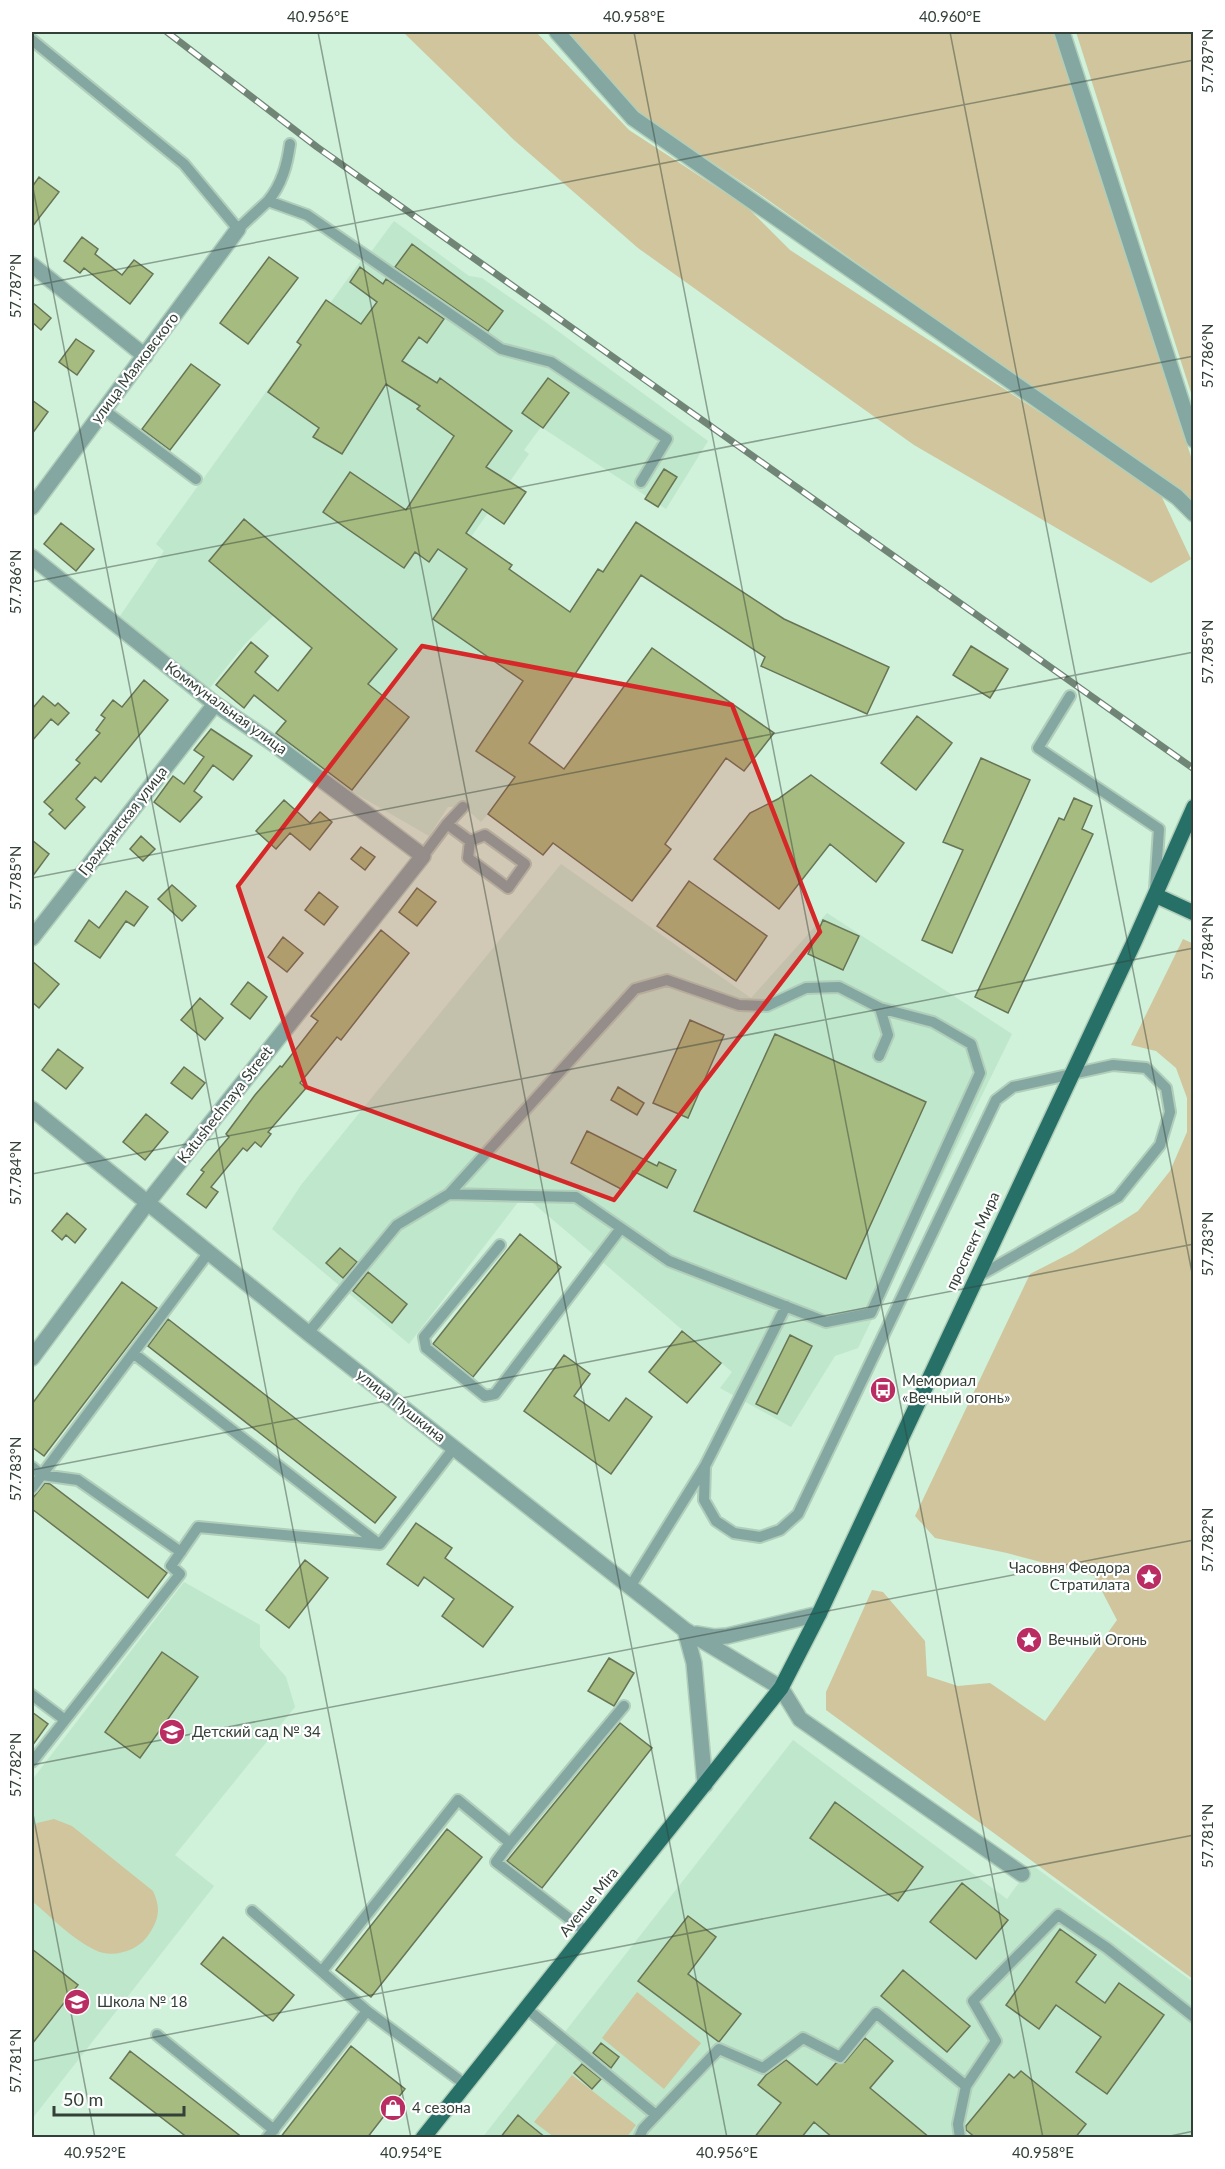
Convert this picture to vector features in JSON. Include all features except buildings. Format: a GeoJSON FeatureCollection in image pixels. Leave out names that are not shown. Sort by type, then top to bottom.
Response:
{"type":"FeatureCollection","features":[{"type":"Feature","properties":{"kind":"main road","name":"проспект Мира"},"geometry":{"type":"LineString","coordinates":[[781,1688],[819,1614],[1194,807]]}},
{"type":"Feature","properties":{"kind":"main road"},"geometry":{"type":"LineString","coordinates":[[1155,895],[1194,913]]}},
{"type":"Feature","properties":{"kind":"main road","name":"Avenue Mira"},"geometry":{"type":"LineString","coordinates":[[423,2138],[781,1688]]}},
{"type":"Feature","properties":{"kind":"street"},"geometry":{"type":"LineString","coordinates":[[557,32],[633,118],[1177,497],[1194,514]]}},
{"type":"Feature","properties":{"kind":"street"},"geometry":{"type":"LineString","coordinates":[[1062,32],[1194,440]]}},
{"type":"Feature","properties":{"kind":"street","name":"улица Маяковского"},"geometry":{"type":"LineString","coordinates":[[32,507],[238,229]]}},
{"type":"Feature","properties":{"kind":"street"},"geometry":{"type":"LineString","coordinates":[[32,265],[145,356]]}},
{"type":"Feature","properties":{"kind":"street","name":"Коммунальная улица"},"geometry":{"type":"LineString","coordinates":[[32,557],[215,704],[274,744],[423,856]]}},
{"type":"Feature","properties":{"kind":"street","name":"Гражданская улица"},"geometry":{"type":"LineString","coordinates":[[32,938],[215,704]]}},
{"type":"Feature","properties":{"kind":"street","name":"Katushechnaya Street"},"geometry":{"type":"LineString","coordinates":[[32,1358],[148,1202],[423,856]]}},
{"type":"Feature","properties":{"kind":"street","name":"улица Пушкина"},"geometry":{"type":"LineString","coordinates":[[32,1109],[308,1333],[685,1630],[781,1688]]}},
{"type":"Feature","properties":{"kind":"street"},"geometry":{"type":"LineString","coordinates":[[705,1785],[694,1663],[685,1630],[714,1637],[727,1636],[819,1614]]}},
{"type":"Feature","properties":{"kind":"street"},"geometry":{"type":"LineString","coordinates":[[781,1688],[800,1719],[1022,1874]]}},
{"type":"Feature","properties":{"kind":"lane"},"geometry":{"type":"LineString","coordinates":[[32,40],[184,164],[238,229],[277,190],[287,166],[290,144]]}},
{"type":"Feature","properties":{"kind":"lane"},"geometry":{"type":"LineString","coordinates":[[268,201],[307,215],[501,349],[551,362],[667,439],[641,482]]}},
{"type":"Feature","properties":{"kind":"lane"},"geometry":{"type":"LineString","coordinates":[[104,410],[196,479]]}},
{"type":"Feature","properties":{"kind":"lane"},"geometry":{"type":"LineString","coordinates":[[1070,696],[1038,748],[1159,829],[1155,895]]}},
{"type":"Feature","properties":{"kind":"lane"},"geometry":{"type":"LineString","coordinates":[[423,856],[447,824],[464,807]]}},
{"type":"Feature","properties":{"kind":"lane"},"geometry":{"type":"LineString","coordinates":[[447,824],[470,841]]}},
{"type":"Feature","properties":{"kind":"lane"},"geometry":{"type":"LineString","coordinates":[[485,835],[525,864],[508,888],[468,858],[470,841],[485,835]]}},
{"type":"Feature","properties":{"kind":"lane"},"geometry":{"type":"LineString","coordinates":[[308,1333],[397,1225],[449,1194],[635,989],[667,981],[739,1005],[767,1006],[806,988],[839,987],[880,1008],[933,1022],[971,1044],[980,1073],[871,1313],[826,1322],[669,1261],[576,1197],[449,1194]]}},
{"type":"Feature","properties":{"kind":"lane"},"geometry":{"type":"LineString","coordinates":[[879,1056],[888,1035],[880,1008]]}},
{"type":"Feature","properties":{"kind":"lane"},"geometry":{"type":"LineString","coordinates":[[705,1466],[704,1500],[716,1521],[734,1533],[760,1537],[780,1530],[798,1514],[996,1100],[1013,1087],[1113,1065],[1146,1068],[1166,1088],[1170,1112],[1160,1145],[1119,1197],[975,1279]]}},
{"type":"Feature","properties":{"kind":"lane"},"geometry":{"type":"LineString","coordinates":[[500,1245],[424,1337],[426,1348],[485,1396],[495,1394],[621,1228]]}},
{"type":"Feature","properties":{"kind":"lane"},"geometry":{"type":"LineString","coordinates":[[32,1488],[209,1252]]}},
{"type":"Feature","properties":{"kind":"lane"},"geometry":{"type":"LineString","coordinates":[[630,1587],[705,1466],[786,1306]]}},
{"type":"Feature","properties":{"kind":"lane"},"geometry":{"type":"LineString","coordinates":[[133,1353],[380,1544]]}},
{"type":"Feature","properties":{"kind":"lane"},"geometry":{"type":"LineString","coordinates":[[380,1544],[454,1448]]}},
{"type":"Feature","properties":{"kind":"lane"},"geometry":{"type":"LineString","coordinates":[[32,1467],[42,1475],[78,1480],[181,1552]]}},
{"type":"Feature","properties":{"kind":"lane"},"geometry":{"type":"LineString","coordinates":[[32,1762],[180,1574],[171,1566],[198,1527],[380,1544]]}},
{"type":"Feature","properties":{"kind":"lane"},"geometry":{"type":"LineString","coordinates":[[32,1695],[65,1720]]}},
{"type":"Feature","properties":{"kind":"lane"},"geometry":{"type":"LineString","coordinates":[[588,1933],[496,1862],[624,1706]]}},
{"type":"Feature","properties":{"kind":"lane"},"geometry":{"type":"LineString","coordinates":[[322,1971],[458,1800],[510,1844]]}},
{"type":"Feature","properties":{"kind":"lane"},"geometry":{"type":"LineString","coordinates":[[252,1911],[367,2011],[466,2085]]}},
{"type":"Feature","properties":{"kind":"lane"},"geometry":{"type":"LineString","coordinates":[[960,2138],[958,2124],[966,2086],[996,2041],[973,2001],[1058,1915],[1107,1948],[1194,2017]]}},
{"type":"Feature","properties":{"kind":"lane"},"geometry":{"type":"LineString","coordinates":[[527,2009],[656,2115]]}},
{"type":"Feature","properties":{"kind":"lane"},"geometry":{"type":"LineString","coordinates":[[157,2035],[270,2134],[367,2011]]}},
{"type":"Feature","properties":{"kind":"lane"},"geometry":{"type":"LineString","coordinates":[[639,2138],[656,2115],[719,2049],[763,2068],[803,2038],[840,2056],[876,2013],[966,2086]]}},
{"type":"Feature","properties":{"kind":"highlighted area"},"geometry":{"type":"Polygon","coordinates":[[[422,646],[732,705],[820,932],[614,1200],[306,1087],[238,886],[422,646]]]}},
{"type":"Feature","properties":{"kind":"shaded area"},"geometry":{"type":"Polygon","coordinates":[[[403,32],[536,32],[629,130],[747,207],[790,250],[1158,489],[1191,559],[1151,583],[914,445],[638,248],[514,140],[403,32]]]}},
{"type":"Feature","properties":{"kind":"shaded area"},"geometry":{"type":"Polygon","coordinates":[[[565,32],[1054,32],[1193,463],[1193,501],[758,193],[637,112],[565,32]]]}},
{"type":"Feature","properties":{"kind":"shaded area"},"geometry":{"type":"Polygon","coordinates":[[[1076,32],[1193,32],[1193,399],[1076,32]]]}},
{"type":"Feature","properties":{"kind":"shaded area"},"geometry":{"type":"Polygon","coordinates":[[[394,221],[469,276],[482,278],[544,321],[708,441],[666,509],[541,427],[524,450],[529,454],[455,560],[567,610],[482,751],[521,778],[492,817],[488,814],[481,822],[464,807],[448,807],[429,836],[351,791],[276,733],[328,664],[273,616],[245,644],[209,689],[118,619],[164,551],[156,544],[362,259],[365,260],[394,221]]]}},
{"type":"Feature","properties":{"kind":"shaded area"},"geometry":{"type":"Polygon","coordinates":[[[561,864],[751,998],[827,913],[1012,1034],[858,1348],[835,1356],[791,1427],[720,1388],[732,1372],[533,1203],[519,1201],[409,1344],[272,1229],[301,1185],[561,864]]]}},
{"type":"Feature","properties":{"kind":"shaded area"},"geometry":{"type":"Polygon","coordinates":[[[1183,939],[1194,944],[1193,1979],[826,1710],[826,1692],[872,1590],[883,1592],[925,1641],[927,1676],[958,1686],[990,1683],[1045,1721],[1117,1620],[1094,1576],[1007,1553],[935,1538],[915,1516],[1030,1274],[1073,1252],[1138,1211],[1170,1171],[1187,1132],[1187,1098],[1176,1068],[1156,1051],[1131,1045],[1183,939]]]}},
{"type":"Feature","properties":{"kind":"shaded area"},"geometry":{"type":"Polygon","coordinates":[[[184,1582],[260,1625],[260,1647],[286,1677],[295,1707],[175,1855],[214,1886],[32,2119],[32,1780],[184,1582]]]}},
{"type":"Feature","properties":{"kind":"shaded area"},"geometry":{"type":"Polygon","coordinates":[[[793,1740],[1007,1899],[1032,1865],[1193,1982],[1193,2137],[482,2138],[793,1740]]]}},
{"type":"Feature","properties":{"kind":"shaded area"},"geometry":{"type":"Polygon","coordinates":[[[54,1819],[72,1826],[153,1891],[158,1908],[157,1918],[145,1940],[139,1945],[125,1952],[102,1953],[70,1934],[32,1901],[32,1829],[37,1823],[54,1819]]]}},
{"type":"Feature","properties":{"kind":"shaded area"},"geometry":{"type":"Polygon","coordinates":[[[637,1992],[701,2043],[664,2089],[602,2038],[637,1992]]]}},
{"type":"Feature","properties":{"kind":"shaded area"},"geometry":{"type":"Polygon","coordinates":[[[572,2075],[636,2125],[627,2137],[554,2137],[534,2122],[572,2075]]]}},
{"type":"Feature","properties":{"kind":"railway"},"geometry":{"type":"LineString","coordinates":[[167,32],[317,147],[1194,769]]}},
{"type":"Feature","properties":{"kind":"place","name":"Мемориал «Вечный огонь»"},"geometry":{"type":"Point","coordinates":[883,1390]}},
{"type":"Feature","properties":{"kind":"place","name":"Часовня Феодора Стратилата"},"geometry":{"type":"Point","coordinates":[1149,1577]}},
{"type":"Feature","properties":{"kind":"place","name":"Вечный Огонь"},"geometry":{"type":"Point","coordinates":[1029,1640]}},
{"type":"Feature","properties":{"kind":"place","name":"Детский сад № 34"},"geometry":{"type":"Point","coordinates":[172,1732]}},
{"type":"Feature","properties":{"kind":"place","name":"Школа № 18"},"geometry":{"type":"Point","coordinates":[77,2002]}},
{"type":"Feature","properties":{"kind":"place","name":"4 сезона"},"geometry":{"type":"Point","coordinates":[393,2108]}}]}
